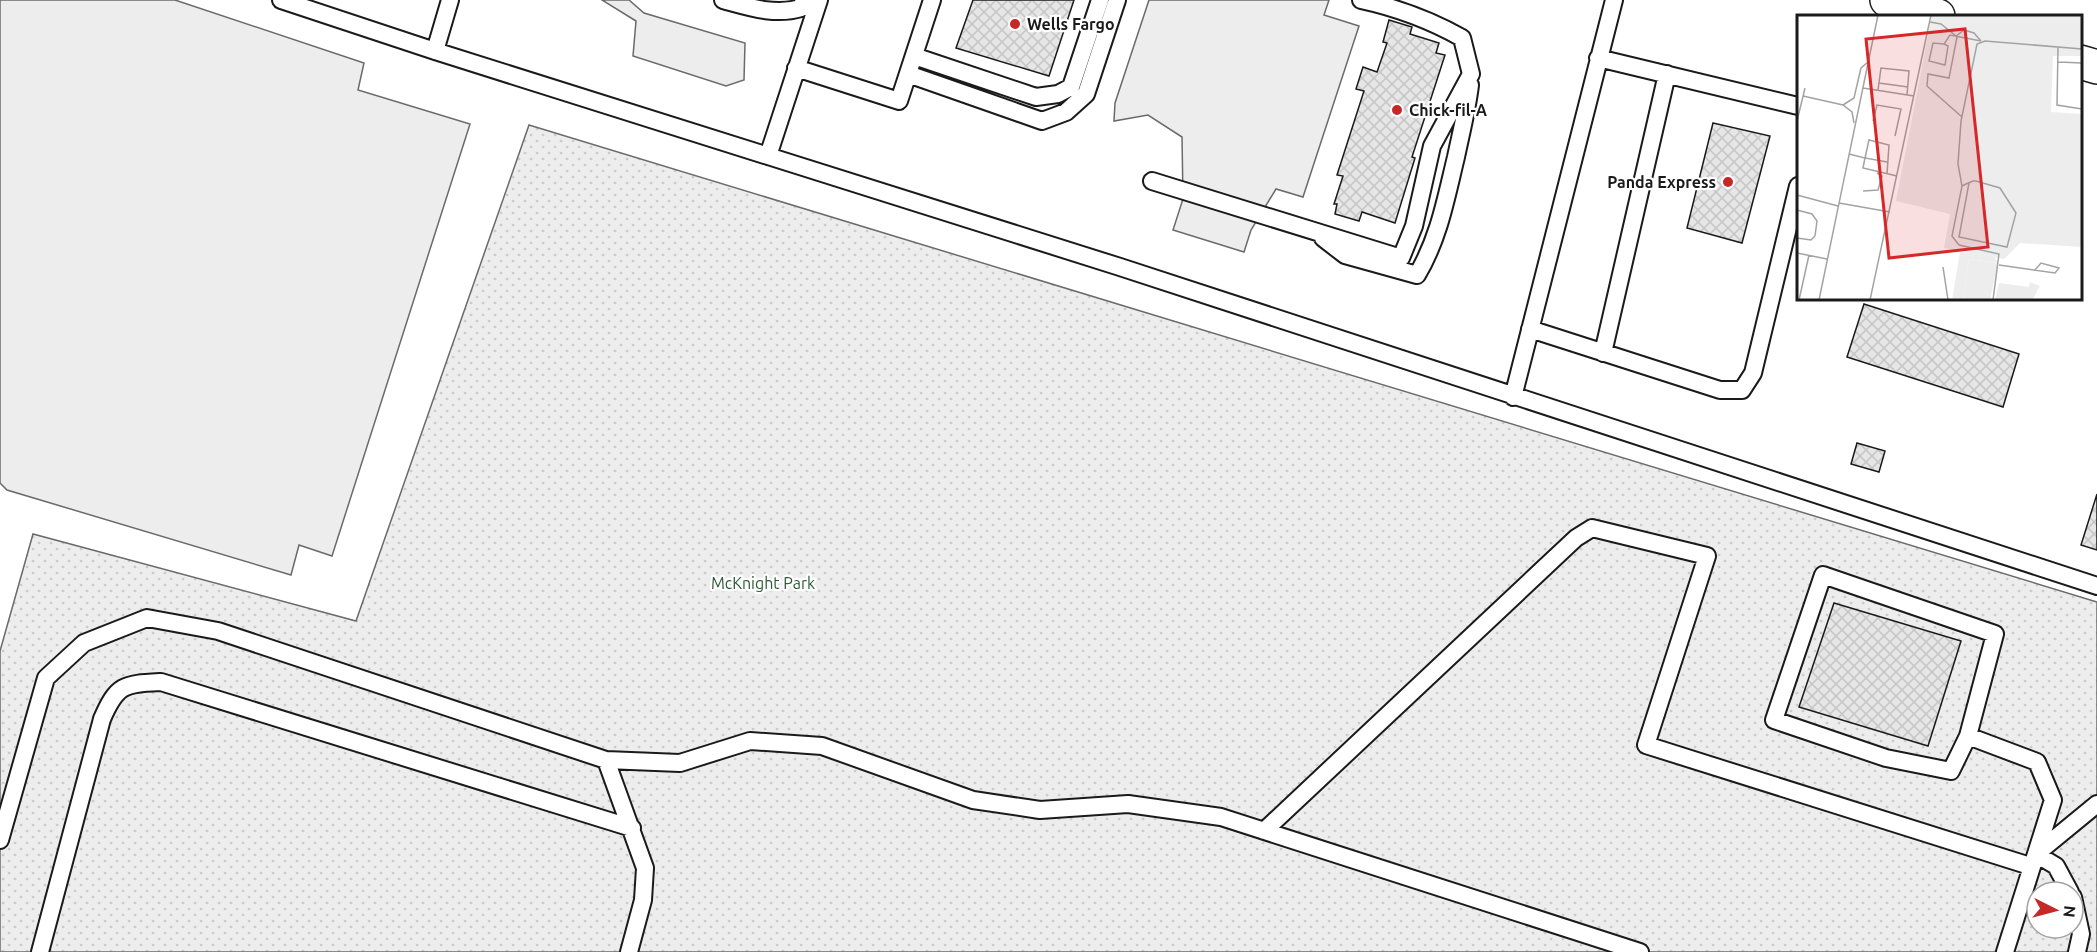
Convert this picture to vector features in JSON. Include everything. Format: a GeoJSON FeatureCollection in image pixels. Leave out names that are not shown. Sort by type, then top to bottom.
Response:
{"type":"FeatureCollection","features":[{"type":"Feature","properties":{"kind":"main road"},"geometry":{"type":"LineString","coordinates":[[1887,0],[1935,15]]}},
{"type":"Feature","properties":{"kind":"main road"},"geometry":{"type":"LineString","coordinates":[[2082,63],[2097,67]]}},
{"type":"Feature","properties":{"kind":"lane"},"geometry":{"type":"LineString","coordinates":[[282,0],[435,51],[1120,267],[2097,586]]}},
{"type":"Feature","properties":{"kind":"lane"},"geometry":{"type":"LineString","coordinates":[[435,51],[450,0]]}},
{"type":"Feature","properties":{"kind":"lane"},"geometry":{"type":"LineString","coordinates":[[723,0],[758,9],[786,12],[801,8],[804,0]]}},
{"type":"Feature","properties":{"kind":"lane"},"geometry":{"type":"LineString","coordinates":[[768,156],[819,0]]}},
{"type":"Feature","properties":{"kind":"lane"},"geometry":{"type":"LineString","coordinates":[[796,68],[900,101],[932,0]]}},
{"type":"Feature","properties":{"kind":"lane"},"geometry":{"type":"LineString","coordinates":[[914,56],[1036,97],[1058,94],[1071,87],[1100,0]]}},
{"type":"Feature","properties":{"kind":"lane"},"geometry":{"type":"LineString","coordinates":[[908,74],[1042,121],[1066,112],[1086,94],[1117,0]]}},
{"type":"Feature","properties":{"kind":"lane"},"geometry":{"type":"LineString","coordinates":[[1316,231],[1345,255],[1417,274],[1432,249],[1467,116],[1471,74],[1462,38],[1435,22],[1387,5],[1361,0]]}},
{"type":"Feature","properties":{"kind":"lane"},"geometry":{"type":"LineString","coordinates":[[1513,397],[1614,0]]}},
{"type":"Feature","properties":{"kind":"lane"},"geometry":{"type":"LineString","coordinates":[[1598,58],[1797,106]]}},
{"type":"Feature","properties":{"kind":"lane"},"geometry":{"type":"LineString","coordinates":[[1152,181],[1401,258],[1414,226],[1432,146],[1471,74]]}},
{"type":"Feature","properties":{"kind":"lane"},"geometry":{"type":"LineString","coordinates":[[1603,353],[1667,74]]}},
{"type":"Feature","properties":{"kind":"lane"},"geometry":{"type":"LineString","coordinates":[[1530,329],[1720,390],[1742,390],[1752,373],[1797,190]]}},
{"type":"Feature","properties":{"kind":"lane"},"geometry":{"type":"LineString","coordinates":[[1264,831],[1576,538],[1593,528],[1707,556],[1646,745],[2056,866],[2064,880]]}},
{"type":"Feature","properties":{"kind":"lane"},"geometry":{"type":"LineString","coordinates":[[1823,575],[1995,634],[1968,736],[1951,771],[1886,758],[1774,720],[1823,575]]}},
{"type":"Feature","properties":{"kind":"lane"},"geometry":{"type":"LineString","coordinates":[[0,840],[46,678],[84,643],[147,618],[218,631],[606,760],[680,763],[750,741],[822,746],[973,800],[1040,810],[1128,804],[1221,817],[1640,952]]}},
{"type":"Feature","properties":{"kind":"lane"},"geometry":{"type":"LineString","coordinates":[[40,952],[102,719],[112,697],[130,684],[160,682],[632,828]]}},
{"type":"Feature","properties":{"kind":"lane"},"geometry":{"type":"LineString","coordinates":[[1968,736],[2037,762],[2053,800],[2005,952]]}},
{"type":"Feature","properties":{"kind":"lane"},"geometry":{"type":"LineString","coordinates":[[606,760],[645,868],[643,900],[629,952]]}},
{"type":"Feature","properties":{"kind":"lane"},"geometry":{"type":"LineString","coordinates":[[2033,860],[2097,804]]}},
{"type":"Feature","properties":{"kind":"shaded area"},"geometry":{"type":"Polygon","coordinates":[[[0,0],[175,0],[364,63],[358,90],[470,124],[332,556],[299,545],[291,575],[7,490],[0,483],[0,0]]]}},
{"type":"Feature","properties":{"kind":"shaded area"},"geometry":{"type":"Polygon","coordinates":[[[602,0],[629,0],[644,13],[745,43],[744,80],[726,86],[633,56],[636,21],[602,0]]]}},
{"type":"Feature","properties":{"kind":"shaded area"},"geometry":{"type":"Polygon","coordinates":[[[1149,0],[1329,0],[1324,15],[1359,26],[1303,197],[1276,189],[1251,230],[1244,252],[1173,230],[1183,199],[1182,137],[1148,115],[1114,121],[1115,103],[1149,0]]]}},
{"type":"Feature","properties":{"kind":"green space","name":"McKnight Park"},"geometry":{"type":"Polygon","coordinates":[[[529,125],[2097,602],[2097,952],[0,952],[0,651],[33,534],[356,621],[529,125]]]}},
{"type":"Feature","properties":{"kind":"building","name":"Wells Fargo"},"geometry":{"type":"Polygon","coordinates":[[[973,0],[1074,0],[1049,76],[956,48],[973,0]]]}},
{"type":"Feature","properties":{"kind":"building"},"geometry":{"type":"Polygon","coordinates":[[[1389,20],[1412,27],[1410,34],[1439,43],[1436,53],[1445,55],[1412,157],[1415,158],[1395,223],[1362,212],[1359,221],[1335,214],[1337,204],[1334,204],[1343,176],[1337,175],[1364,91],[1356,89],[1363,67],[1377,72],[1387,43],[1383,42],[1389,20]]]}},
{"type":"Feature","properties":{"kind":"building","name":"Panda Express"},"geometry":{"type":"Polygon","coordinates":[[[1713,123],[1770,136],[1742,243],[1687,228],[1713,123]]]}},
{"type":"Feature","properties":{"kind":"building"},"geometry":{"type":"Polygon","coordinates":[[[1864,304],[2019,354],[2003,407],[1847,357],[1864,304]]]}},
{"type":"Feature","properties":{"kind":"building"},"geometry":{"type":"Polygon","coordinates":[[[1857,443],[1885,451],[1879,472],[1851,464],[1857,443]]]}},
{"type":"Feature","properties":{"kind":"building"},"geometry":{"type":"Polygon","coordinates":[[[2097,494],[2097,550],[2081,545],[2097,494]]]}},
{"type":"Feature","properties":{"kind":"building"},"geometry":{"type":"Polygon","coordinates":[[[1834,603],[1961,641],[1928,746],[1799,707],[1834,603]]]}},
{"type":"Feature","properties":{"kind":"place","name":"Wells Fargo"},"geometry":{"type":"Point","coordinates":[1015,24]}},
{"type":"Feature","properties":{"kind":"place","name":"Chick-fil-A"},"geometry":{"type":"Point","coordinates":[1397,110]}},
{"type":"Feature","properties":{"kind":"place","name":"Panda Express"},"geometry":{"type":"Point","coordinates":[1728,182]}}]}
